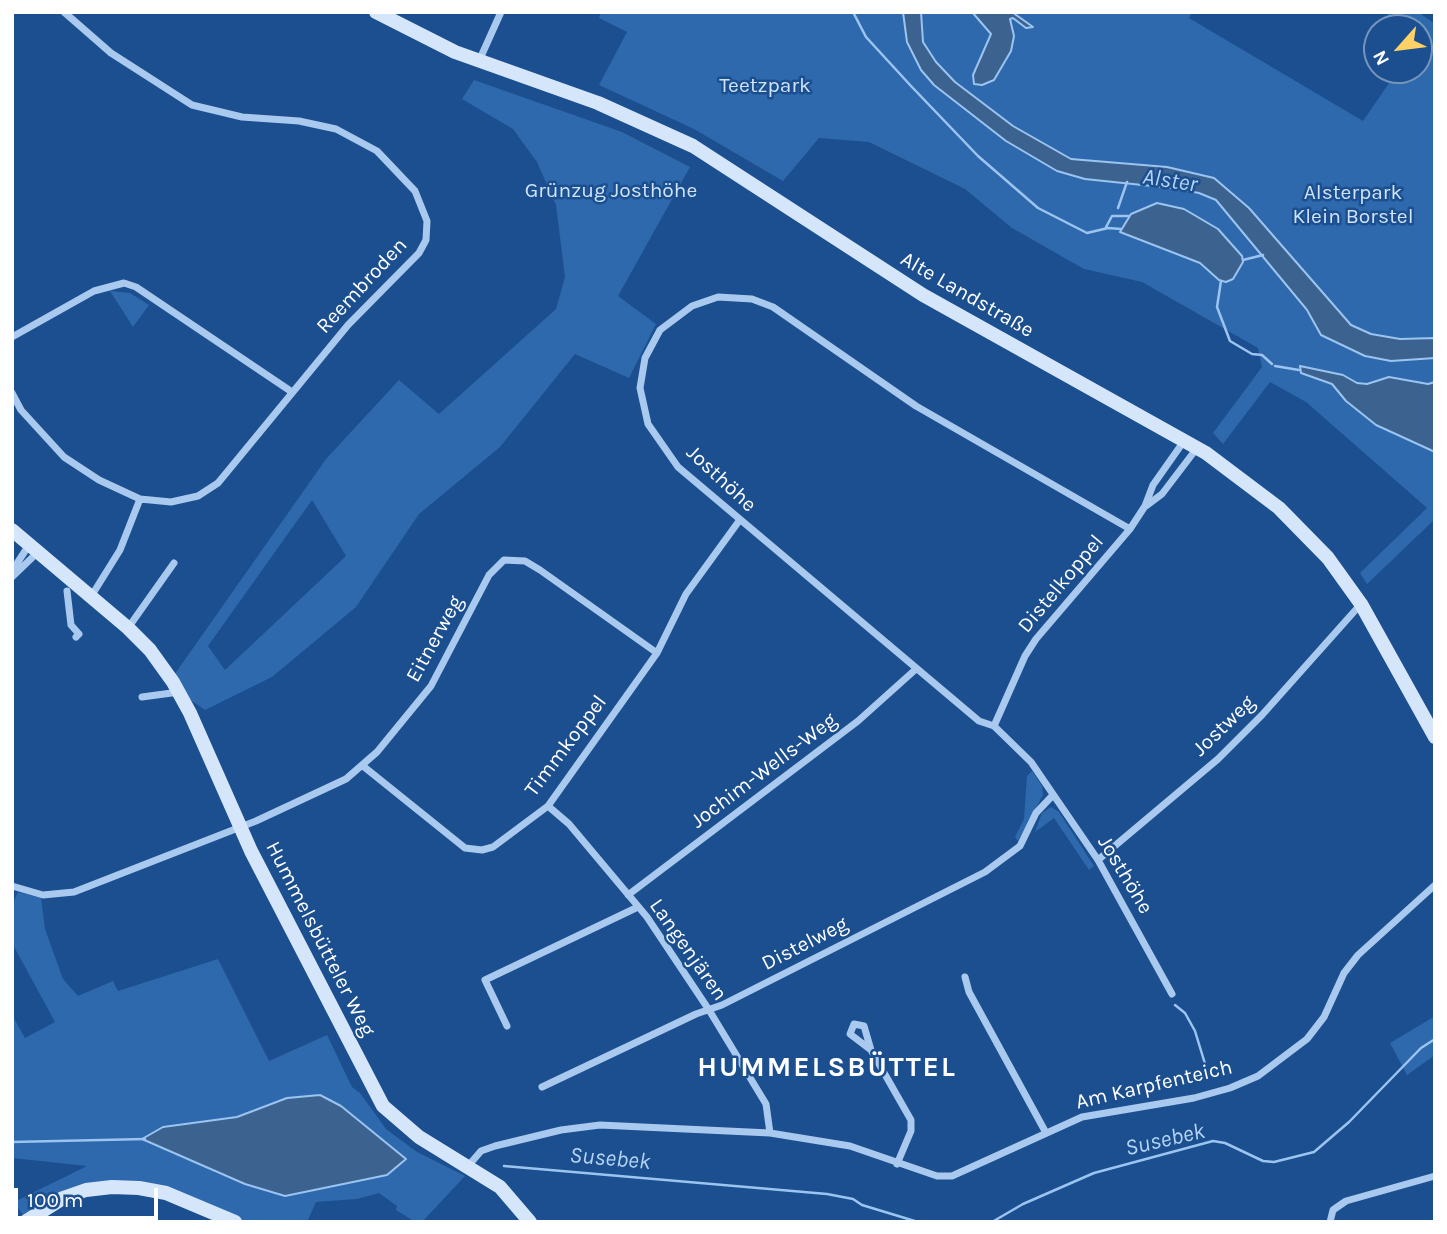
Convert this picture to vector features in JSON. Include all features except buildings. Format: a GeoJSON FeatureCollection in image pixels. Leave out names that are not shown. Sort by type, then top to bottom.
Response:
{"type":"FeatureCollection","features":[{"type":"Feature","properties":{"kind":"main road","name":"Alte Landstraße"},"geometry":{"type":"LineString","coordinates":[[376,12],[430,41],[598,103],[693,146],[923,295],[1197,448],[1258,491],[1304,530],[1328,558],[1361,604],[1435,737]]}},
{"type":"Feature","properties":{"kind":"main road","name":"Hummelsbütteler Weg"},"geometry":{"type":"LineString","coordinates":[[12,530],[128,628],[159,661],[179,692],[239,827],[375,1095],[405,1127],[469,1165],[509,1194],[530,1222]]}},
{"type":"Feature","properties":{"kind":"main road"},"geometry":{"type":"LineString","coordinates":[[25,1222],[63,1198],[86,1190],[112,1188],[139,1188],[166,1193],[235,1222]]}},
{"type":"Feature","properties":{"kind":"street","name":"Reembroden"},"geometry":{"type":"LineString","coordinates":[[64,12],[111,53],[192,105],[242,117],[299,121],[336,129],[377,152],[415,191],[428,225],[426,240],[419,253],[348,325],[218,483],[198,496],[171,502],[140,499]]}},
{"type":"Feature","properties":{"kind":"street"},"geometry":{"type":"LineString","coordinates":[[479,61],[501,12]]}},
{"type":"Feature","properties":{"kind":"street"},"geometry":{"type":"LineString","coordinates":[[12,337],[94,291],[124,282],[136,287],[292,392]]}},
{"type":"Feature","properties":{"kind":"street","name":"Josthöhe"},"geometry":{"type":"LineString","coordinates":[[1130,530],[916,406],[773,307],[752,299],[718,297],[692,306],[660,330],[644,363],[640,388],[648,424],[678,467],[979,721],[994,726],[1031,762],[1098,860],[1172,994]]}},
{"type":"Feature","properties":{"kind":"street"},"geometry":{"type":"LineString","coordinates":[[12,393],[21,411],[64,457],[99,480],[140,499],[120,550],[92,595]]}},
{"type":"Feature","properties":{"kind":"street","name":"Distelkoppel"},"geometry":{"type":"LineString","coordinates":[[994,726],[1025,656],[1036,639],[1130,530],[1145,506],[1153,485],[1184,440]]}},
{"type":"Feature","properties":{"kind":"street","name":"Distelkoppel"},"geometry":{"type":"LineString","coordinates":[[1145,506],[1162,494],[1197,448]]}},
{"type":"Feature","properties":{"kind":"street","name":"Timmkoppel"},"geometry":{"type":"LineString","coordinates":[[363,766],[465,848],[473,850],[493,847],[548,806],[657,653],[686,594],[739,520]]}},
{"type":"Feature","properties":{"kind":"street"},"geometry":{"type":"LineString","coordinates":[[12,571],[34,548]]}},
{"type":"Feature","properties":{"kind":"street"},"geometry":{"type":"LineString","coordinates":[[12,577],[34,548]]}},
{"type":"Feature","properties":{"kind":"street","name":"Eitnerweg"},"geometry":{"type":"LineString","coordinates":[[12,886],[43,895],[74,892],[330,788],[363,766],[405,720],[431,686],[489,575],[504,560],[525,561],[540,570],[657,653]]}},
{"type":"Feature","properties":{"kind":"street"},"geometry":{"type":"LineString","coordinates":[[128,628],[174,563]]}},
{"type":"Feature","properties":{"kind":"street"},"geometry":{"type":"LineString","coordinates":[[68,591],[71,625],[79,634],[76,637]]}},
{"type":"Feature","properties":{"kind":"street","name":"Jostweg"},"geometry":{"type":"LineString","coordinates":[[1098,860],[1228,749],[1361,604]]}},
{"type":"Feature","properties":{"kind":"street","name":"Jochim-Wells-Weg"},"geometry":{"type":"LineString","coordinates":[[628,895],[858,721],[916,669]]}},
{"type":"Feature","properties":{"kind":"street"},"geometry":{"type":"LineString","coordinates":[[142,697],[179,692]]}},
{"type":"Feature","properties":{"kind":"street","name":"Distelweg"},"geometry":{"type":"LineString","coordinates":[[542,1087],[709,1010],[985,873],[1020,846],[1036,813],[1053,795]]}},
{"type":"Feature","properties":{"kind":"street","name":"Langenjären"},"geometry":{"type":"LineString","coordinates":[[548,806],[569,824],[638,907],[709,1010],[766,1104],[770,1133]]}},
{"type":"Feature","properties":{"kind":"street","name":"Am Karpfenteich"},"geometry":{"type":"LineString","coordinates":[[469,1165],[481,1151],[495,1146],[561,1130],[600,1125],[770,1133],[850,1146],[937,1177],[952,1176],[1045,1131],[1082,1117],[1230,1088],[1258,1076],[1307,1039],[1324,1017],[1344,972],[1358,955],[1435,885]]}},
{"type":"Feature","properties":{"kind":"street"},"geometry":{"type":"LineString","coordinates":[[507,1026],[485,980],[638,907]]}},
{"type":"Feature","properties":{"kind":"street"},"geometry":{"type":"LineString","coordinates":[[965,977],[969,992],[1045,1131]]}},
{"type":"Feature","properties":{"kind":"street"},"geometry":{"type":"LineString","coordinates":[[871,1050],[911,1120],[911,1131],[897,1164]]}},
{"type":"Feature","properties":{"kind":"street"},"geometry":{"type":"LineString","coordinates":[[1330,1222],[1334,1210],[1346,1201],[1435,1176]]}},
{"type":"Feature","properties":{"kind":"green space","name":"Teetzpark"},"geometry":{"type":"Polygon","coordinates":[[[601,12],[903,12],[907,42],[921,70],[934,85],[1006,141],[1057,171],[1085,179],[1171,188],[1199,193],[1216,200],[1327,337],[1365,356],[1391,361],[1435,358],[1435,519],[1367,584],[1360,573],[1427,508],[1306,402],[1270,382],[1223,444],[1213,433],[1262,367],[1258,348],[1142,282],[1084,269],[1012,228],[965,189],[869,142],[819,138],[783,181],[694,129],[599,85],[627,32],[599,18],[601,12]]]}},
{"type":"Feature","properties":{"kind":"green space","name":"Alsterpark Klein Borstel"},"geometry":{"type":"Polygon","coordinates":[[[921,12],[1192,12],[1189,18],[1363,121],[1388,84],[1433,84],[1433,23],[1435,338],[1400,339],[1371,334],[1351,325],[1249,208],[1214,178],[1167,167],[1071,159],[1013,126],[955,82],[936,62],[923,42],[921,12]]]}},
{"type":"Feature","properties":{"kind":"green space","name":"Alsterpark Klein Borstel"},"geometry":{"type":"Polygon","coordinates":[[[1390,12],[1421,14],[1389,14],[1390,12]]]}},
{"type":"Feature","properties":{"kind":"green space","name":"Grünzug Josthöhe"},"geometry":{"type":"Polygon","coordinates":[[[474,80],[622,132],[690,167],[618,296],[656,324],[629,378],[575,354],[500,447],[419,514],[356,607],[272,677],[205,710],[183,695],[172,678],[326,459],[399,380],[439,414],[556,309],[565,277],[556,205],[537,162],[513,129],[462,99],[474,80]],[[312,500],[208,646],[225,670],[346,556],[312,500]]]}},
{"type":"Feature","properties":{"kind":"green space"},"geometry":{"type":"Polygon","coordinates":[[[110,291],[130,293],[149,305],[133,327],[110,291]]]}},
{"type":"Feature","properties":{"kind":"green space"},"geometry":{"type":"Polygon","coordinates":[[[1032,771],[1042,786],[1043,795],[1018,841],[1015,837],[1024,819],[1027,776],[1032,771]]]}},
{"type":"Feature","properties":{"kind":"green space"},"geometry":{"type":"Polygon","coordinates":[[[1051,807],[1059,812],[1094,866],[1089,870],[1054,818],[1035,832],[1042,813],[1051,807]]]}},
{"type":"Feature","properties":{"kind":"green space"},"geometry":{"type":"Polygon","coordinates":[[[18,892],[41,898],[45,929],[63,979],[78,996],[113,981],[118,991],[218,959],[269,1061],[327,1035],[352,1087],[360,1093],[386,1129],[417,1152],[465,1176],[422,1222],[415,1222],[396,1210],[397,1206],[379,1193],[357,1199],[316,1202],[307,1222],[243,1222],[139,1186],[86,1188],[27,1221],[14,1202],[87,1166],[12,1158],[12,1015],[25,1038],[55,1022],[12,943],[12,905],[18,892]],[[287,1098],[237,1117],[163,1127],[216,1173],[285,1196],[387,1175],[406,1159],[376,1137],[287,1098]]]}},
{"type":"Feature","properties":{"kind":"green space"},"geometry":{"type":"Polygon","coordinates":[[[1435,1016],[1435,1055],[1407,1075],[1390,1043],[1435,1016]]]}},
{"type":"Feature","properties":{"kind":"water","name":"Alster"},"geometry":{"type":"Polygon","coordinates":[[[903,12],[921,12],[923,42],[936,62],[955,82],[1013,126],[1071,159],[1167,167],[1214,178],[1249,208],[1351,325],[1371,334],[1400,339],[1435,338],[1435,358],[1391,361],[1365,356],[1321,335],[1307,310],[1216,200],[1199,193],[1171,188],[1085,179],[1057,171],[1006,141],[934,85],[921,70],[907,42],[903,12]]]}},
{"type":"Feature","properties":{"kind":"water"},"geometry":{"type":"Polygon","coordinates":[[[972,12],[1012,12],[1033,27],[1026,28],[1013,18],[1010,19],[1014,36],[1011,51],[994,80],[982,85],[974,84],[973,75],[991,34],[972,12]]]}},
{"type":"Feature","properties":{"kind":"water"},"geometry":{"type":"Polygon","coordinates":[[[1157,203],[1184,209],[1218,229],[1242,256],[1243,262],[1233,279],[1226,282],[1219,280],[1200,263],[1120,232],[1131,214],[1157,203]]]}},
{"type":"Feature","properties":{"kind":"water"},"geometry":{"type":"Polygon","coordinates":[[[1300,366],[1343,375],[1357,383],[1367,384],[1389,377],[1428,384],[1435,382],[1435,452],[1376,425],[1346,401],[1332,384],[1301,373],[1300,366]]]}},
{"type":"Feature","properties":{"kind":"water"},"geometry":{"type":"Polygon","coordinates":[[[320,1095],[341,1106],[406,1159],[387,1175],[285,1196],[245,1184],[142,1139],[163,1127],[237,1117],[287,1098],[320,1095]]]}},
{"type":"Feature","properties":{"kind":"waterway"},"geometry":{"type":"LineString","coordinates":[[853,12],[866,37],[911,86],[978,156],[1038,208],[1087,233],[1108,228],[1121,229]]}},
{"type":"Feature","properties":{"kind":"waterway"},"geometry":{"type":"LineString","coordinates":[[1118,208],[1127,182]]}},
{"type":"Feature","properties":{"kind":"waterway"},"geometry":{"type":"LineString","coordinates":[[1105,229],[1112,216],[1129,216]]}},
{"type":"Feature","properties":{"kind":"waterway"},"geometry":{"type":"LineString","coordinates":[[1243,260],[1263,255]]}},
{"type":"Feature","properties":{"kind":"waterway"},"geometry":{"type":"LineString","coordinates":[[1221,281],[1217,307],[1230,341],[1252,354],[1262,355],[1272,364]]}},
{"type":"Feature","properties":{"kind":"waterway"},"geometry":{"type":"LineString","coordinates":[[1275,366],[1299,370]]}},
{"type":"Feature","properties":{"kind":"waterway"},"geometry":{"type":"LineString","coordinates":[[1175,1005],[1185,1013],[1195,1031],[1206,1067]]}},
{"type":"Feature","properties":{"kind":"waterway","name":"Susebek"},"geometry":{"type":"LineString","coordinates":[[992,1222],[1023,1204],[1094,1173],[1213,1141],[1225,1143],[1263,1161],[1274,1162],[1314,1152],[1349,1122],[1421,1048],[1435,1039]]}},
{"type":"Feature","properties":{"kind":"waterway","name":"Susebek"},"geometry":{"type":"LineString","coordinates":[[12,1142],[145,1139]]}},
{"type":"Feature","properties":{"kind":"waterway","name":"Susebek"},"geometry":{"type":"LineString","coordinates":[[504,1166],[827,1194],[853,1199],[862,1205],[918,1222]]}},
{"type":"Feature","properties":{"kind":"district","name":"HUMMELSBÜTTEL"},"geometry":{"type":"Point","coordinates":[827,1068]}}]}
